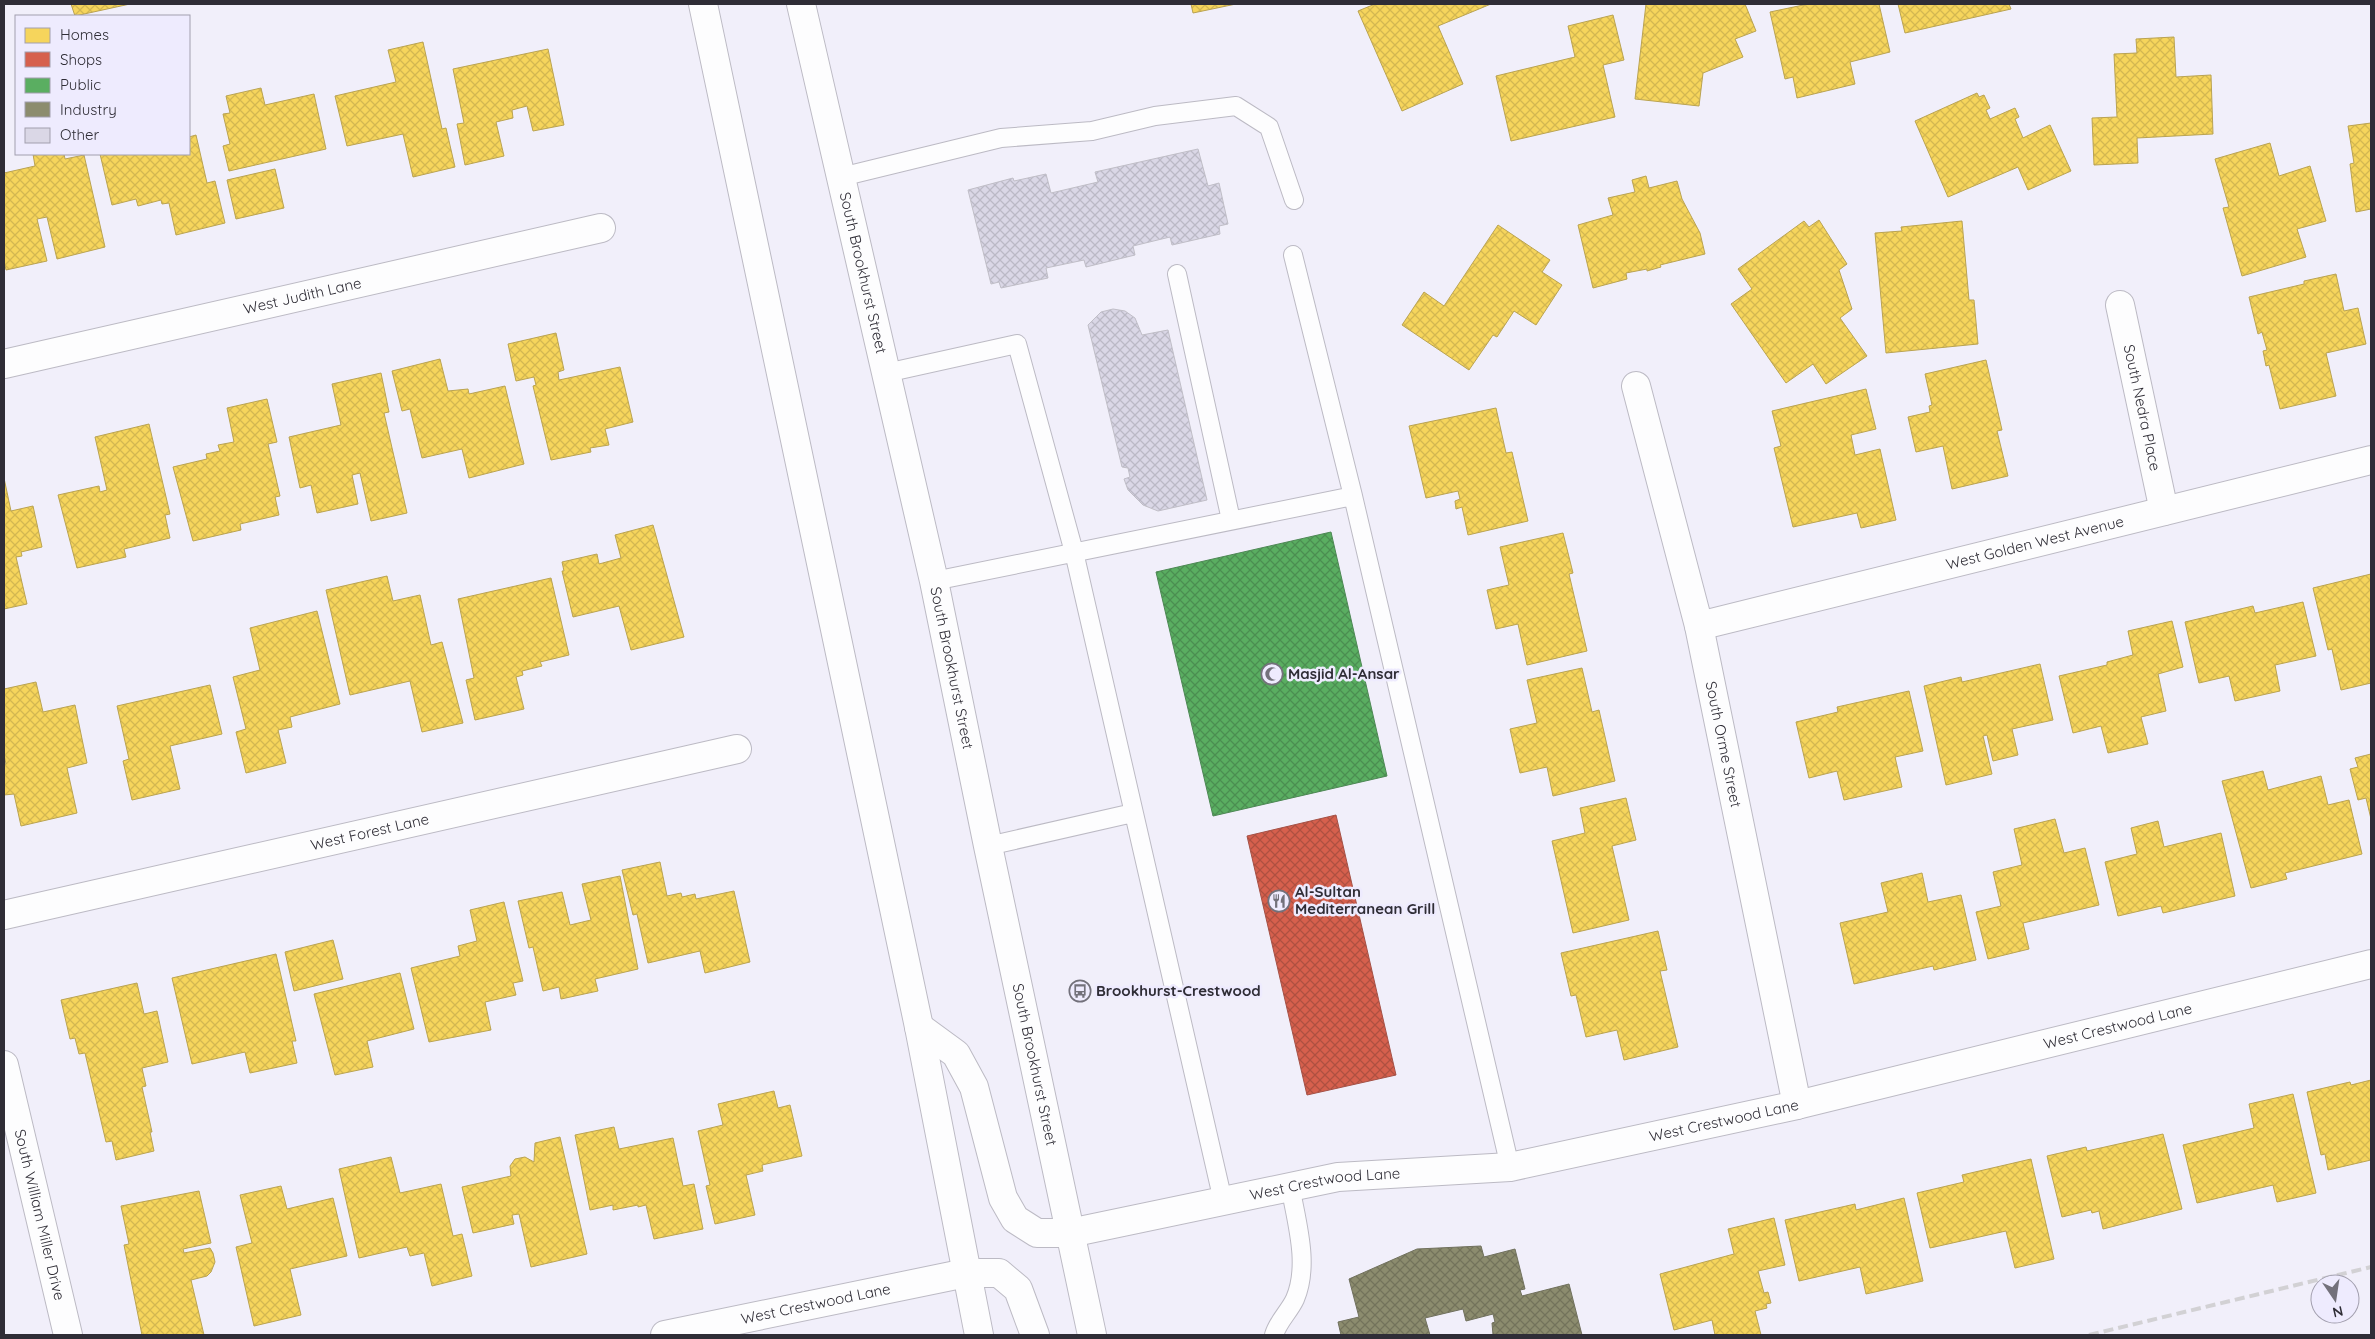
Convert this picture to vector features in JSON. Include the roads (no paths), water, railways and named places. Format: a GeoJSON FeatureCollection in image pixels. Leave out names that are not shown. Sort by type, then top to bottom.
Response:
{"type":"FeatureCollection","features":[{"type":"Feature","properties":{"kind":"street"},"geometry":{"type":"LineString","coordinates":[[703,4],[919,1027],[979,1335]]}},
{"type":"Feature","properties":{"kind":"street","name":"South Brookhurst Street"},"geometry":{"type":"LineString","coordinates":[[801,4],[934,581],[1092,1335]]}},
{"type":"Feature","properties":{"kind":"street","name":"West Judith Lane"},"geometry":{"type":"LineString","coordinates":[[4,364],[601,228]]}},
{"type":"Feature","properties":{"kind":"street","name":"South Nedra Place"},"geometry":{"type":"LineString","coordinates":[[2120,305],[2164,511]]}},
{"type":"Feature","properties":{"kind":"street","name":"South Orme Street"},"geometry":{"type":"LineString","coordinates":[[1636,386],[1699,626],[1797,1104]]}},
{"type":"Feature","properties":{"kind":"street","name":"West Golden West Avenue"},"geometry":{"type":"LineString","coordinates":[[1699,626],[2371,460]]}},
{"type":"Feature","properties":{"kind":"street","name":"West Forest Lane"},"geometry":{"type":"LineString","coordinates":[[4,915],[737,749]]}},
{"type":"Feature","properties":{"kind":"street","name":"West Crestwood Lane"},"geometry":{"type":"LineString","coordinates":[[919,1027],[956,1054],[974,1086],[1003,1198],[1015,1219],[1036,1233],[1070,1233],[1290,1185],[1338,1177],[1510,1167],[1797,1104],[2371,964]]}},
{"type":"Feature","properties":{"kind":"street","name":"South William Miller Drive"},"geometry":{"type":"LineString","coordinates":[[4,1065],[68,1335]]}},
{"type":"Feature","properties":{"kind":"street","name":"West Crestwood Lane"},"geometry":{"type":"LineString","coordinates":[[665,1335],[966,1273],[999,1273],[1018,1288],[1035,1335]]}},
{"type":"Feature","properties":{"kind":"lane"},"geometry":{"type":"LineString","coordinates":[[841,178],[1001,138],[1092,131],[1155,116],[1236,106],[1269,127],[1294,200]]}},
{"type":"Feature","properties":{"kind":"lane"},"geometry":{"type":"LineString","coordinates":[[1293,254],[1353,496],[1510,1167]]}},
{"type":"Feature","properties":{"kind":"lane"},"geometry":{"type":"LineString","coordinates":[[1177,274],[1231,520]]}},
{"type":"Feature","properties":{"kind":"lane"},"geometry":{"type":"LineString","coordinates":[[886,373],[1017,344],[1074,552],[1223,1201]]}},
{"type":"Feature","properties":{"kind":"lane"},"geometry":{"type":"LineString","coordinates":[[934,581],[1353,496]]}},
{"type":"Feature","properties":{"kind":"lane"},"geometry":{"type":"LineString","coordinates":[[988,846],[1133,813]]}},
{"type":"Feature","properties":{"kind":"lane"},"geometry":{"type":"LineString","coordinates":[[1274,1335],[1276,1327],[1295,1299],[1303,1271],[1290,1185]]}},
{"type":"Feature","properties":{"kind":"railway"},"geometry":{"type":"LineString","coordinates":[[2089,1335],[2371,1267]]}},
{"type":"Feature","properties":{"kind":"place","name":"Masjid Al-Ansar"},"geometry":{"type":"Point","coordinates":[1272,674]}},
{"type":"Feature","properties":{"kind":"place","name":"Al-Sultan Mediterranean Grill"},"geometry":{"type":"Point","coordinates":[1279,901]}},
{"type":"Feature","properties":{"kind":"place","name":"Brookhurst-Crestwood"},"geometry":{"type":"Point","coordinates":[1080,991]}}]}
